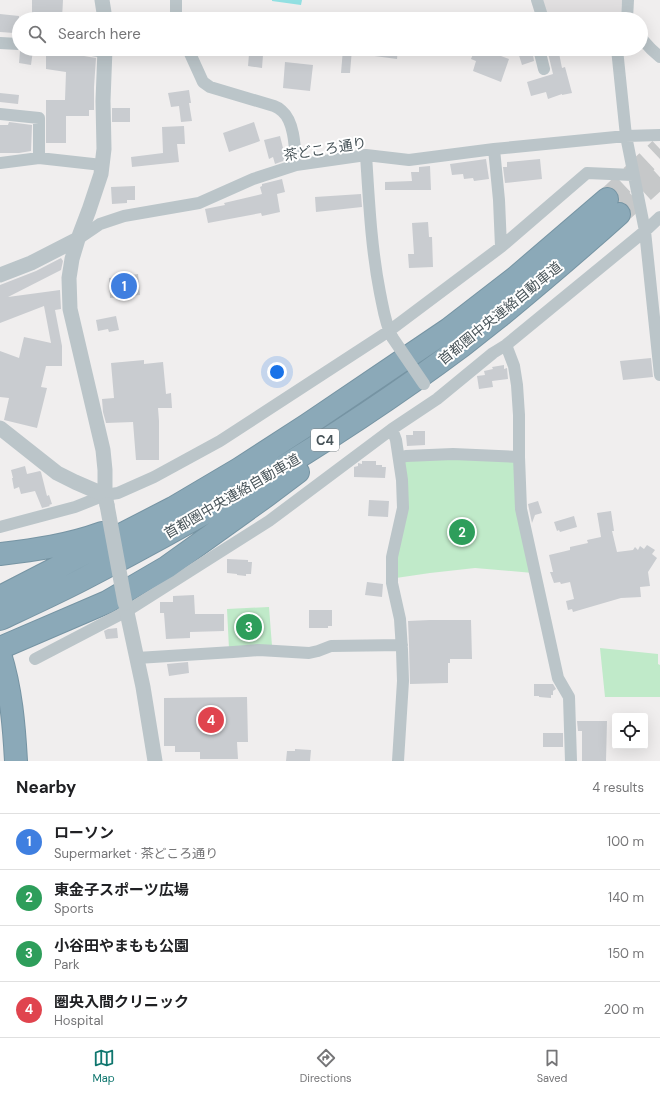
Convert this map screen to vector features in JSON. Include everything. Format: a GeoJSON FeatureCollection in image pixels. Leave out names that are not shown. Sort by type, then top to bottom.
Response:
{"type":"FeatureCollection","features":[{"type":"Feature","properties":{"kind":"highway","name":"首都圏中央連絡自動車道"},"geometry":{"type":"LineString","coordinates":[[0,597],[173,508],[251,461],[449,329],[514,278],[613,206],[555,270],[462,346],[375,408],[252,485],[177,529],[90,576],[0,619]]}},
{"type":"Feature","properties":{"kind":"highway"},"geometry":{"type":"LineString","coordinates":[[0,648],[107,602],[167,567],[266,496],[462,346]]}},
{"type":"Feature","properties":{"kind":"highway"},"geometry":{"type":"LineString","coordinates":[[0,554],[45,548],[84,540],[173,508]]}},
{"type":"Feature","properties":{"kind":"highway"},"geometry":{"type":"LineString","coordinates":[[3,664],[11,703],[16,761]]}},
{"type":"Feature","properties":{"kind":"street"},"geometry":{"type":"LineString","coordinates":[[102,0],[104,12]]}},
{"type":"Feature","properties":{"kind":"street"},"geometry":{"type":"LineString","coordinates":[[176,0],[176,12]]}},
{"type":"Feature","properties":{"kind":"street"},"geometry":{"type":"LineString","coordinates":[[537,0],[541,12]]}},
{"type":"Feature","properties":{"kind":"street"},"geometry":{"type":"LineString","coordinates":[[625,12],[628,0]]}},
{"type":"Feature","properties":{"kind":"street"},"geometry":{"type":"LineString","coordinates":[[0,43],[12,44]]}},
{"type":"Feature","properties":{"kind":"street"},"geometry":{"type":"LineString","coordinates":[[648,46],[660,57]]}},
{"type":"Feature","properties":{"kind":"street"},"geometry":{"type":"LineString","coordinates":[[105,56],[103,101],[104,149],[101,174],[72,259],[69,278],[70,309],[103,450],[106,500],[143,687],[155,761]]}},
{"type":"Feature","properties":{"kind":"street"},"geometry":{"type":"LineString","coordinates":[[191,56],[203,82],[210,87],[274,106],[283,111],[289,119],[293,132],[296,165]]}},
{"type":"Feature","properties":{"kind":"street"},"geometry":{"type":"LineString","coordinates":[[541,56],[544,69]]}},
{"type":"Feature","properties":{"kind":"street"},"geometry":{"type":"LineString","coordinates":[[618,56],[626,136],[645,231],[660,375]]}},
{"type":"Feature","properties":{"kind":"street"},"geometry":{"type":"LineString","coordinates":[[0,114],[39,118],[39,158]]}},
{"type":"Feature","properties":{"kind":"street","name":"茶どころ通り"},"geometry":{"type":"LineString","coordinates":[[78,239],[100,224],[124,216],[199,203],[254,179],[296,165],[366,155],[408,160],[494,149],[626,136],[660,135]]}},
{"type":"Feature","properties":{"kind":"street"},"geometry":{"type":"LineString","coordinates":[[494,149],[499,200],[501,246]]}},
{"type":"Feature","properties":{"kind":"street"},"geometry":{"type":"LineString","coordinates":[[366,155],[374,264],[383,310],[390,334],[424,384],[437,399]]}},
{"type":"Feature","properties":{"kind":"street"},"geometry":{"type":"LineString","coordinates":[[0,163],[39,158],[102,165]]}},
{"type":"Feature","properties":{"kind":"street"},"geometry":{"type":"LineString","coordinates":[[0,527],[106,500],[154,477],[220,441],[390,334],[501,246],[587,173],[633,175]]}},
{"type":"Feature","properties":{"kind":"street"},"geometry":{"type":"LineString","coordinates":[[35,659],[126,607],[269,521],[392,429],[437,399],[493,353],[506,345],[660,217]]}},
{"type":"Feature","properties":{"kind":"street"},"geometry":{"type":"LineString","coordinates":[[0,275],[32,263],[78,239]]}},
{"type":"Feature","properties":{"kind":"street"},"geometry":{"type":"LineString","coordinates":[[506,345],[514,366],[517,385],[521,509],[558,678],[569,697],[571,761]]}},
{"type":"Feature","properties":{"kind":"street"},"geometry":{"type":"LineString","coordinates":[[0,428],[57,473],[106,500]]}},
{"type":"Feature","properties":{"kind":"street"},"geometry":{"type":"LineString","coordinates":[[392,429],[396,440],[399,458],[402,480],[403,508],[392,557],[392,583],[400,619],[402,645],[403,681],[398,761]]}},
{"type":"Feature","properties":{"kind":"street"},"geometry":{"type":"LineString","coordinates":[[399,458],[406,456],[453,454],[519,458]]}},
{"type":"Feature","properties":{"kind":"street"},"geometry":{"type":"LineString","coordinates":[[137,658],[259,650],[309,653],[318,652],[331,646],[402,645]]}},
{"type":"Feature","properties":{"kind":"shaded area"},"geometry":{"type":"Polygon","coordinates":[[[539,0],[622,0],[621,12],[543,12],[539,0]]]}},
{"type":"Feature","properties":{"kind":"green space"},"geometry":{"type":"Polygon","coordinates":[[[450,457],[512,460],[517,465],[533,573],[475,568],[396,578],[405,460],[450,457]]]}},
{"type":"Feature","properties":{"kind":"green space"},"geometry":{"type":"Polygon","coordinates":[[[269,607],[272,646],[229,649],[227,609],[269,607]]]}},
{"type":"Feature","properties":{"kind":"green space"},"geometry":{"type":"Polygon","coordinates":[[[600,648],[658,654],[658,664],[660,665],[660,697],[605,697],[600,648]]]}},
{"type":"Feature","properties":{"kind":"water"},"geometry":{"type":"Polygon","coordinates":[[[272,0],[302,0],[301,5],[272,0]]]}},
{"type":"Feature","properties":{"kind":"building"},"geometry":{"type":"Polygon","coordinates":[[[32,0],[63,0],[62,12],[32,12],[32,0]]]}},
{"type":"Feature","properties":{"kind":"building"},"geometry":{"type":"Polygon","coordinates":[[[0,14],[12,15],[12,33],[0,32],[0,14]]]}},
{"type":"Feature","properties":{"kind":"building"},"geometry":{"type":"Polygon","coordinates":[[[20,56],[32,56],[31,65],[19,63],[20,56]]]}},
{"type":"Feature","properties":{"kind":"building"},"geometry":{"type":"Polygon","coordinates":[[[46,56],[84,56],[96,58],[94,110],[89,110],[89,116],[66,116],[66,143],[46,143],[46,100],[65,100],[66,72],[46,69],[46,56]]]}},
{"type":"Feature","properties":{"kind":"building"},"geometry":{"type":"Polygon","coordinates":[[[249,56],[263,56],[262,68],[248,66],[249,56]]]}},
{"type":"Feature","properties":{"kind":"building"},"geometry":{"type":"Polygon","coordinates":[[[342,56],[351,56],[350,73],[341,73],[342,56]]]}},
{"type":"Feature","properties":{"kind":"building"},"geometry":{"type":"Polygon","coordinates":[[[374,56],[397,56],[397,59],[374,56]]]}},
{"type":"Feature","properties":{"kind":"building"},"geometry":{"type":"Polygon","coordinates":[[[472,56],[501,56],[509,59],[501,82],[473,71],[476,61],[471,59],[472,56]]]}},
{"type":"Feature","properties":{"kind":"building"},"geometry":{"type":"Polygon","coordinates":[[[519,56],[533,56],[534,61],[522,65],[519,56]]]}},
{"type":"Feature","properties":{"kind":"building"},"geometry":{"type":"Polygon","coordinates":[[[549,56],[560,56],[562,68],[565,67],[572,93],[562,94],[548,99],[546,92],[531,96],[527,82],[553,74],[549,56]]]}},
{"type":"Feature","properties":{"kind":"building"},"geometry":{"type":"Polygon","coordinates":[[[285,62],[313,65],[310,91],[283,88],[285,62]]]}},
{"type":"Feature","properties":{"kind":"building"},"geometry":{"type":"Polygon","coordinates":[[[189,90],[191,103],[189,103],[192,121],[181,122],[179,106],[171,107],[168,93],[189,90]]]}},
{"type":"Feature","properties":{"kind":"building"},"geometry":{"type":"Polygon","coordinates":[[[0,93],[19,95],[18,104],[0,102],[0,93]]]}},
{"type":"Feature","properties":{"kind":"building"},"geometry":{"type":"Polygon","coordinates":[[[112,108],[130,108],[130,122],[112,122],[112,108]]]}},
{"type":"Feature","properties":{"kind":"building"},"geometry":{"type":"Polygon","coordinates":[[[9,122],[32,125],[31,151],[19,153],[0,153],[0,125],[8,125],[9,122]]]}},
{"type":"Feature","properties":{"kind":"building"},"geometry":{"type":"Polygon","coordinates":[[[254,122],[260,141],[229,152],[223,133],[254,122]]]}},
{"type":"Feature","properties":{"kind":"building"},"geometry":{"type":"Polygon","coordinates":[[[184,126],[185,144],[177,144],[179,162],[132,167],[131,157],[163,153],[162,127],[184,126]]]}},
{"type":"Feature","properties":{"kind":"building"},"geometry":{"type":"Polygon","coordinates":[[[280,136],[286,160],[275,164],[273,157],[269,159],[264,140],[280,136]]]}},
{"type":"Feature","properties":{"kind":"building"},"geometry":{"type":"Polygon","coordinates":[[[486,159],[489,179],[474,181],[473,178],[464,179],[463,174],[452,175],[450,164],[486,159]]]}},
{"type":"Feature","properties":{"kind":"building"},"geometry":{"type":"Polygon","coordinates":[[[540,159],[542,179],[505,183],[503,167],[507,167],[507,162],[540,159]]]}},
{"type":"Feature","properties":{"kind":"building"},"geometry":{"type":"Polygon","coordinates":[[[430,166],[431,190],[385,190],[385,182],[412,181],[411,172],[419,172],[419,167],[430,166]]]}},
{"type":"Feature","properties":{"kind":"building"},"geometry":{"type":"Polygon","coordinates":[[[282,179],[285,192],[277,194],[280,212],[262,216],[261,213],[208,223],[205,209],[225,205],[224,203],[262,194],[260,187],[262,184],[282,179]]]}},
{"type":"Feature","properties":{"kind":"building"},"geometry":{"type":"Polygon","coordinates":[[[135,186],[135,200],[127,200],[127,203],[112,204],[111,187],[135,186]]]}},
{"type":"Feature","properties":{"kind":"building"},"geometry":{"type":"Polygon","coordinates":[[[361,194],[362,207],[316,212],[315,197],[361,194]]]}},
{"type":"Feature","properties":{"kind":"building"},"geometry":{"type":"Polygon","coordinates":[[[428,222],[429,237],[432,237],[433,267],[409,268],[408,254],[414,254],[412,223],[428,222]]]}},
{"type":"Feature","properties":{"kind":"building"},"geometry":{"type":"Polygon","coordinates":[[[61,258],[63,261],[61,270],[8,297],[60,290],[61,309],[55,310],[62,346],[62,366],[46,366],[41,387],[47,388],[37,428],[4,420],[9,398],[0,397],[0,351],[19,358],[24,337],[51,343],[44,306],[0,323],[0,285],[36,271],[61,258]]]}},
{"type":"Feature","properties":{"kind":"building"},"geometry":{"type":"Polygon","coordinates":[[[138,274],[140,295],[110,298],[109,278],[138,274]]]}},
{"type":"Feature","properties":{"kind":"building"},"geometry":{"type":"Polygon","coordinates":[[[116,316],[119,330],[109,332],[108,329],[98,331],[96,320],[116,316]]]}},
{"type":"Feature","properties":{"kind":"building"},"geometry":{"type":"Polygon","coordinates":[[[651,358],[653,377],[623,380],[620,361],[651,358]]]}},
{"type":"Feature","properties":{"kind":"building"},"geometry":{"type":"Polygon","coordinates":[[[144,360],[144,364],[163,362],[166,394],[171,393],[172,408],[158,408],[159,460],[136,460],[133,422],[106,423],[103,412],[102,399],[114,398],[111,363],[144,360]]]}},
{"type":"Feature","properties":{"kind":"building"},"geometry":{"type":"Polygon","coordinates":[[[504,365],[504,369],[507,368],[508,379],[492,381],[493,387],[479,389],[477,376],[485,375],[484,371],[493,369],[492,367],[504,365]]]}},
{"type":"Feature","properties":{"kind":"building"},"geometry":{"type":"Polygon","coordinates":[[[413,431],[425,431],[425,445],[407,446],[406,435],[413,435],[413,431]]]}},
{"type":"Feature","properties":{"kind":"building"},"geometry":{"type":"Polygon","coordinates":[[[362,461],[376,461],[376,465],[386,467],[385,478],[354,477],[354,467],[358,466],[358,463],[362,464],[362,461]]]}},
{"type":"Feature","properties":{"kind":"building"},"geometry":{"type":"Polygon","coordinates":[[[25,466],[27,474],[41,472],[47,496],[49,495],[52,504],[49,505],[50,506],[42,508],[35,491],[21,494],[19,487],[14,489],[11,470],[25,466]]]}},
{"type":"Feature","properties":{"kind":"building"},"geometry":{"type":"Polygon","coordinates":[[[369,500],[389,501],[388,517],[368,516],[369,500]]]}},
{"type":"Feature","properties":{"kind":"building"},"geometry":{"type":"Polygon","coordinates":[[[538,501],[542,513],[535,515],[532,523],[528,504],[538,501]]]}},
{"type":"Feature","properties":{"kind":"building"},"geometry":{"type":"Polygon","coordinates":[[[611,511],[614,531],[612,531],[617,552],[633,550],[635,547],[638,550],[640,546],[644,549],[647,545],[655,550],[652,554],[657,558],[648,572],[650,586],[640,587],[641,597],[621,598],[573,612],[572,609],[568,610],[566,601],[574,599],[570,582],[561,584],[560,582],[554,583],[550,572],[553,572],[549,555],[570,550],[570,547],[588,543],[587,540],[601,537],[597,513],[611,511]]]}},
{"type":"Feature","properties":{"kind":"building"},"geometry":{"type":"Polygon","coordinates":[[[574,516],[577,527],[560,532],[559,530],[557,531],[554,522],[574,516]]]}},
{"type":"Feature","properties":{"kind":"building"},"geometry":{"type":"Polygon","coordinates":[[[227,559],[248,560],[248,562],[252,562],[251,574],[246,574],[246,576],[227,573],[227,559]]]}},
{"type":"Feature","properties":{"kind":"building"},"geometry":{"type":"Polygon","coordinates":[[[367,582],[383,584],[382,597],[365,595],[367,582]]]}},
{"type":"Feature","properties":{"kind":"building"},"geometry":{"type":"Polygon","coordinates":[[[194,595],[195,614],[224,614],[224,631],[190,632],[190,638],[166,639],[164,613],[160,613],[160,602],[173,602],[173,596],[194,595]]]}},
{"type":"Feature","properties":{"kind":"building"},"geometry":{"type":"Polygon","coordinates":[[[309,610],[332,610],[332,626],[328,626],[328,628],[309,628],[309,610]]]}},
{"type":"Feature","properties":{"kind":"building"},"geometry":{"type":"Polygon","coordinates":[[[471,620],[472,659],[450,659],[450,663],[448,663],[448,683],[410,684],[408,621],[471,620]]]}},
{"type":"Feature","properties":{"kind":"building"},"geometry":{"type":"Polygon","coordinates":[[[117,628],[118,638],[106,639],[104,631],[117,628]]]}},
{"type":"Feature","properties":{"kind":"building"},"geometry":{"type":"Polygon","coordinates":[[[188,662],[189,673],[169,676],[167,664],[188,662]]]}},
{"type":"Feature","properties":{"kind":"building"},"geometry":{"type":"Polygon","coordinates":[[[534,684],[553,684],[556,689],[553,691],[551,698],[534,696],[534,684]]]}},
{"type":"Feature","properties":{"kind":"building"},"geometry":{"type":"Polygon","coordinates":[[[247,697],[248,742],[237,742],[238,759],[200,759],[200,752],[175,752],[175,746],[164,746],[164,698],[247,697]]]}},
{"type":"Feature","properties":{"kind":"building"},"geometry":{"type":"Polygon","coordinates":[[[577,721],[607,721],[606,761],[582,761],[582,731],[578,731],[577,721]]]}},
{"type":"Feature","properties":{"kind":"building"},"geometry":{"type":"Polygon","coordinates":[[[543,733],[563,733],[563,747],[543,747],[543,733]]]}},
{"type":"Feature","properties":{"kind":"building"},"geometry":{"type":"Polygon","coordinates":[[[295,749],[311,750],[310,761],[286,761],[287,751],[295,751],[295,749]]]}},
{"type":"Feature","properties":{"kind":"tunnel"},"geometry":{"type":"LineString","coordinates":[[607,199],[660,149]]}},
{"type":"Feature","properties":{"kind":"tunnel"},"geometry":{"type":"LineString","coordinates":[[619,214],[660,177]]}},
{"type":"Feature","properties":{"kind":"place","name":"ローソン"},"geometry":{"type":"Point","coordinates":[124,286]}},
{"type":"Feature","properties":{"kind":"place","name":"東金子スポーツ広場"},"geometry":{"type":"Point","coordinates":[462,532]}},
{"type":"Feature","properties":{"kind":"place","name":"小谷田やまもも公園"},"geometry":{"type":"Point","coordinates":[249,627]}},
{"type":"Feature","properties":{"kind":"place","name":"圏央入間クリニック"},"geometry":{"type":"Point","coordinates":[211,720]}}]}
